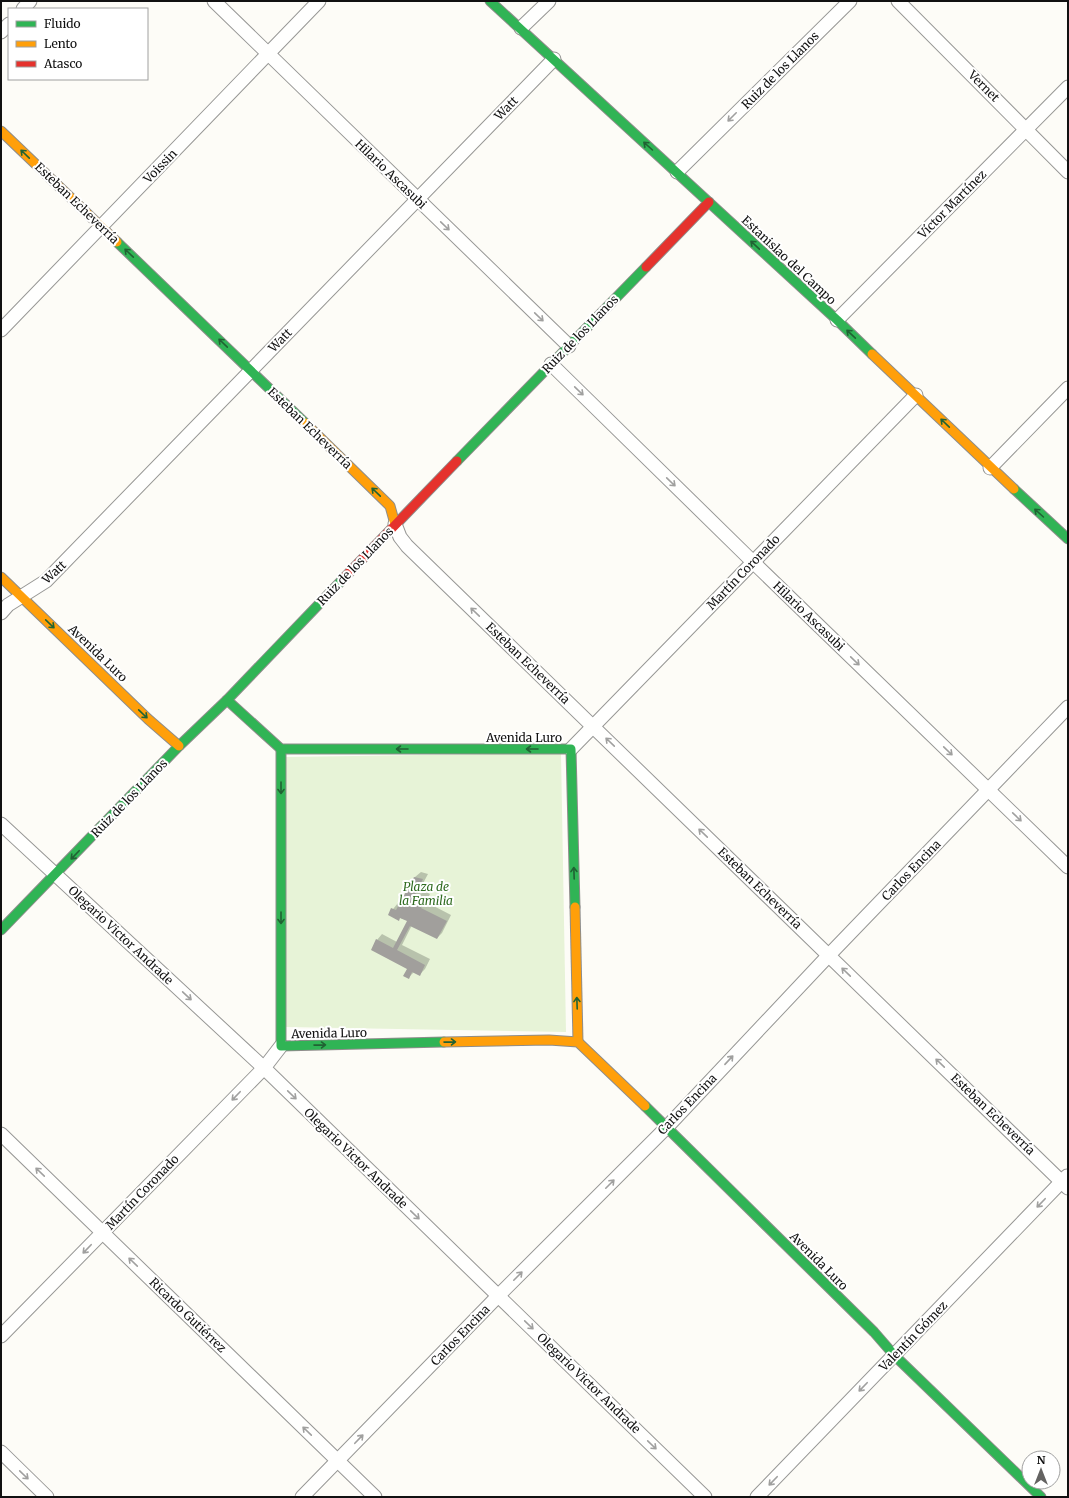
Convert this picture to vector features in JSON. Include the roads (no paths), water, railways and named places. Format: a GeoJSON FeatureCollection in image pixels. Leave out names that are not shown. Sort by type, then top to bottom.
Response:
{"type":"FeatureCollection","features":[{"type":"Feature","properties":{"kind":"street","name":"Hilario Ascasubi"},"geometry":{"type":"LineString","coordinates":[[214,1],[569,346]]}},
{"type":"Feature","properties":{"kind":"street","name":"Voissin"},"geometry":{"type":"LineString","coordinates":[[1,330],[319,1]]}},
{"type":"Feature","properties":{"kind":"street","name":"Estanislao del Campo"},"geometry":{"type":"LineString","coordinates":[[490,1],[837,320],[990,468],[1068,539]]}},
{"type":"Feature","properties":{"kind":"street"},"geometry":{"type":"LineString","coordinates":[[521,28],[549,1]]}},
{"type":"Feature","properties":{"kind":"street","name":"Ruiz de los Llanos"},"geometry":{"type":"LineString","coordinates":[[677,172],[850,1]]}},
{"type":"Feature","properties":{"kind":"street","name":"Vernet"},"geometry":{"type":"LineString","coordinates":[[898,1],[1068,172]]}},
{"type":"Feature","properties":{"kind":"street","name":"Watt"},"geometry":{"type":"LineString","coordinates":[[1,613],[8,605],[46,581],[554,60]]}},
{"type":"Feature","properties":{"kind":"street","name":"Víctor Martínez"},"geometry":{"type":"LineString","coordinates":[[837,320],[1068,87]]}},
{"type":"Feature","properties":{"kind":"street","name":"Esteban Echeverría"},"geometry":{"type":"LineString","coordinates":[[1,131],[251,370],[390,506],[400,537],[407,546],[829,955],[1066,1181]]}},
{"type":"Feature","properties":{"kind":"street","name":"Ruiz de los Llanos"},"geometry":{"type":"LineString","coordinates":[[1,930],[56,875],[179,746],[227,700],[395,524],[709,202]]}},
{"type":"Feature","properties":{"kind":"street","name":"Hilario Ascasubi"},"geometry":{"type":"LineString","coordinates":[[551,364],[1068,867]]}},
{"type":"Feature","properties":{"kind":"street"},"geometry":{"type":"LineString","coordinates":[[990,468],[1068,388]]}},
{"type":"Feature","properties":{"kind":"street","name":"Martín Coronado"},"geometry":{"type":"LineString","coordinates":[[571,749],[916,395]]}},
{"type":"Feature","properties":{"kind":"street","name":"Avenida Luro"},"geometry":{"type":"LineString","coordinates":[[1,577],[148,719],[179,746]]}},
{"type":"Feature","properties":{"kind":"street"},"geometry":{"type":"LineString","coordinates":[[227,700],[281,749]]}},
{"type":"Feature","properties":{"kind":"street","name":"Carlos Encina"},"geometry":{"type":"LineString","coordinates":[[302,1497],[499,1295],[667,1127],[829,955],[1068,707]]}},
{"type":"Feature","properties":{"kind":"street","name":"Avenida Luro"},"geometry":{"type":"LineString","coordinates":[[578,1042],[571,749],[281,749],[282,1046],[549,1040],[578,1042],[667,1127],[874,1332],[894,1355],[1041,1497]]}},
{"type":"Feature","properties":{"kind":"street","name":"Olegario Victor Andrade"},"geometry":{"type":"LineString","coordinates":[[1,824],[264,1068],[705,1497]]}},
{"type":"Feature","properties":{"kind":"street","name":"Martín Coronado"},"geometry":{"type":"LineString","coordinates":[[1,1336],[264,1068],[282,1046]]}},
{"type":"Feature","properties":{"kind":"street","name":"Ricardo Gutiérrez"},"geometry":{"type":"LineString","coordinates":[[1,1134],[375,1497]]}},
{"type":"Feature","properties":{"kind":"street","name":"Valentín Gómez"},"geometry":{"type":"LineString","coordinates":[[757,1497],[894,1355],[1066,1181]]}},
{"type":"Feature","properties":{"kind":"street"},"geometry":{"type":"LineString","coordinates":[[1,1452],[47,1497]]}},
{"type":"Feature","properties":{"kind":"park label","name":"Plaza de la Familia"},"geometry":{"type":"Point","coordinates":[426,893]}}]}
